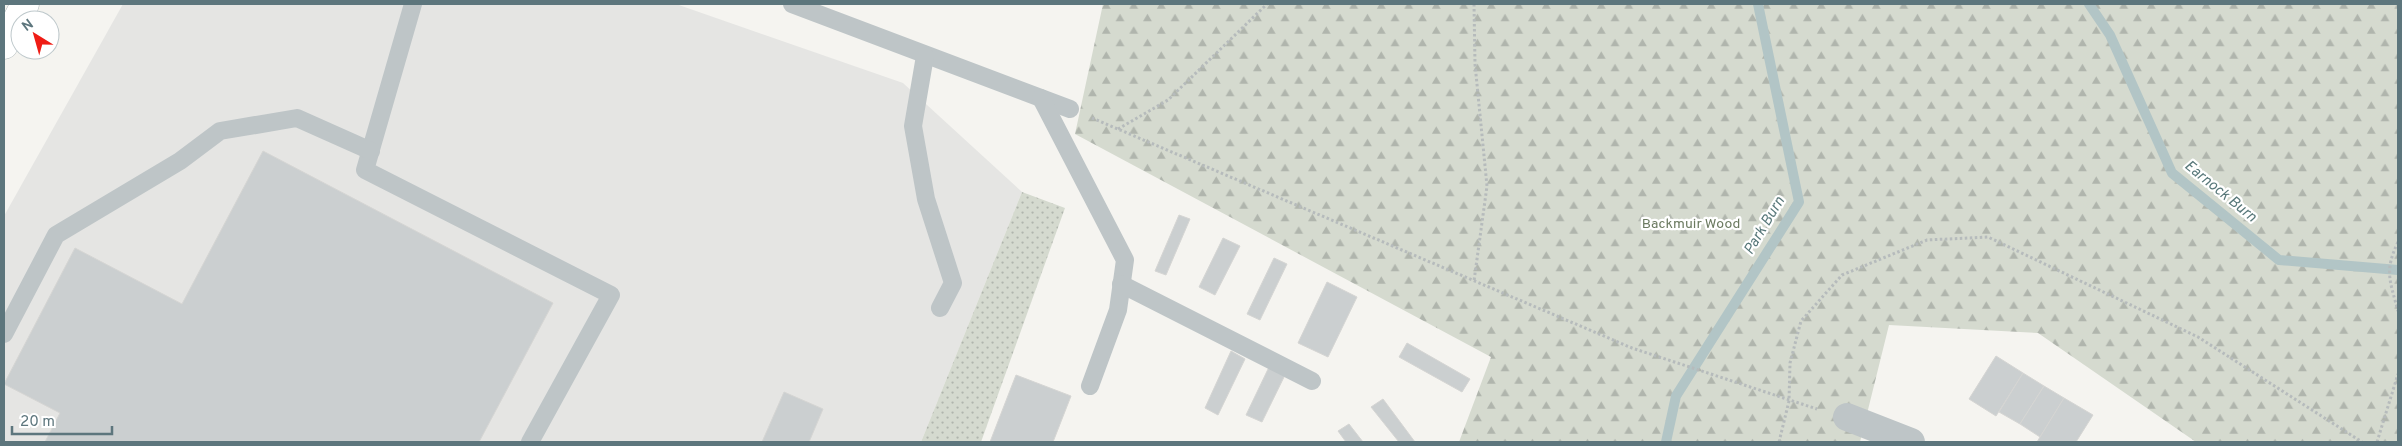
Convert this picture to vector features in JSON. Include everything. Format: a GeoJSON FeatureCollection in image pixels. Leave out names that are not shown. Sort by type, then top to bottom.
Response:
{"type":"FeatureCollection","features":[{"type":"Feature","properties":{"kind":"main road"},"geometry":{"type":"LineString","coordinates":[[4,45],[25,4]]}},
{"type":"Feature","properties":{"kind":"street"},"geometry":{"type":"LineString","coordinates":[[1846,417],[1911,442]]}},
{"type":"Feature","properties":{"kind":"lane"},"geometry":{"type":"LineString","coordinates":[[413,4],[365,170],[611,295],[530,442]]}},
{"type":"Feature","properties":{"kind":"lane"},"geometry":{"type":"LineString","coordinates":[[792,4],[926,56],[1070,108]]}},
{"type":"Feature","properties":{"kind":"lane"},"geometry":{"type":"LineString","coordinates":[[926,56],[913,126],[926,199],[953,284],[940,308]]}},
{"type":"Feature","properties":{"kind":"lane"},"geometry":{"type":"LineString","coordinates":[[1041,98],[1124,260],[1118,310],[1090,386]]}},
{"type":"Feature","properties":{"kind":"lane"},"geometry":{"type":"LineString","coordinates":[[4,334],[56,235],[180,161],[220,131],[296,118],[371,151]]}},
{"type":"Feature","properties":{"kind":"lane"},"geometry":{"type":"LineString","coordinates":[[1121,284],[1312,381]]}},
{"type":"Feature","properties":{"kind":"path"},"geometry":{"type":"LineString","coordinates":[[1118,129],[1168,100],[1267,4]]}},
{"type":"Feature","properties":{"kind":"path"},"geometry":{"type":"LineString","coordinates":[[1474,4],[1475,64],[1487,186],[1474,280]]}},
{"type":"Feature","properties":{"kind":"path"},"geometry":{"type":"LineString","coordinates":[[1070,108],[1632,348],[1789,401],[1846,417]]}},
{"type":"Feature","properties":{"kind":"path"},"geometry":{"type":"LineString","coordinates":[[1779,442],[1789,401],[1790,362],[1801,321],[1842,276],[1927,240],[1988,237],[2198,337],[2362,442]]}},
{"type":"Feature","properties":{"kind":"path"},"geometry":{"type":"LineString","coordinates":[[2398,242],[2390,260],[2389,278],[2398,310]]}},
{"type":"Feature","properties":{"kind":"path"},"geometry":{"type":"LineString","coordinates":[[2377,442],[2398,374]]}},
{"type":"Feature","properties":{"kind":"shaded area"},"geometry":{"type":"Polygon","coordinates":[[[123,4],[676,4],[903,83],[1022,192],[921,442],[4,442],[4,216],[123,4]]]}},
{"type":"Feature","properties":{"kind":"green space","name":"Backmuir Wood"},"geometry":{"type":"Polygon","coordinates":[[[1103,4],[2398,4],[2398,442],[2196,442],[2038,333],[1889,325],[1860,442],[1459,442],[1491,357],[1075,134],[1103,4]]]}},
{"type":"Feature","properties":{"kind":"green space"},"geometry":{"type":"Polygon","coordinates":[[[1022,192],[1065,208],[981,442],[921,442],[1022,192]]]}},
{"type":"Feature","properties":{"kind":"building"},"geometry":{"type":"Polygon","coordinates":[[[263,151],[553,303],[479,442],[45,442],[60,413],[4,384],[75,248],[182,304],[263,151]]]}},
{"type":"Feature","properties":{"kind":"building"},"geometry":{"type":"Polygon","coordinates":[[[1179,215],[1190,219],[1166,275],[1155,271],[1179,215]]]}},
{"type":"Feature","properties":{"kind":"building"},"geometry":{"type":"Polygon","coordinates":[[[1223,238],[1240,246],[1215,295],[1199,287],[1223,238]]]}},
{"type":"Feature","properties":{"kind":"building"},"geometry":{"type":"Polygon","coordinates":[[[1274,258],[1287,264],[1260,320],[1247,314],[1274,258]]]}},
{"type":"Feature","properties":{"kind":"building"},"geometry":{"type":"Polygon","coordinates":[[[1327,282],[1357,297],[1328,357],[1298,343],[1327,282]]]}},
{"type":"Feature","properties":{"kind":"building"},"geometry":{"type":"Polygon","coordinates":[[[1407,343],[1470,379],[1462,392],[1399,357],[1407,343]]]}},
{"type":"Feature","properties":{"kind":"building"},"geometry":{"type":"Polygon","coordinates":[[[1231,351],[1245,359],[1218,415],[1205,408],[1231,351]]]}},
{"type":"Feature","properties":{"kind":"building"},"geometry":{"type":"Polygon","coordinates":[[[1996,356],[2023,373],[1996,416],[1969,399],[1996,356]]]}},
{"type":"Feature","properties":{"kind":"building"},"geometry":{"type":"Polygon","coordinates":[[[1270,365],[1286,373],[1262,422],[1246,415],[1270,365]]]}},
{"type":"Feature","properties":{"kind":"building"},"geometry":{"type":"Polygon","coordinates":[[[2023,373],[2044,386],[2020,424],[1999,412],[2023,373]]]}},
{"type":"Feature","properties":{"kind":"building"},"geometry":{"type":"Polygon","coordinates":[[[1016,375],[1071,396],[1053,442],[990,442],[1016,375]]]}},
{"type":"Feature","properties":{"kind":"building"},"geometry":{"type":"Polygon","coordinates":[[[2044,386],[2064,398],[2040,437],[2020,424],[2044,386]]]}},
{"type":"Feature","properties":{"kind":"building"},"geometry":{"type":"Polygon","coordinates":[[[784,392],[823,409],[809,442],[762,442],[784,392]]]}},
{"type":"Feature","properties":{"kind":"building"},"geometry":{"type":"Polygon","coordinates":[[[2064,398],[2093,415],[2076,442],[2037,442],[2064,398]]]}},
{"type":"Feature","properties":{"kind":"building"},"geometry":{"type":"Polygon","coordinates":[[[1383,399],[1415,442],[1399,442],[1371,407],[1383,399]]]}},
{"type":"Feature","properties":{"kind":"building"},"geometry":{"type":"Polygon","coordinates":[[[1349,424],[1363,442],[1346,442],[1338,431],[1349,424]]]}},
{"type":"Feature","properties":{"kind":"waterway","name":"Park Burn"},"geometry":{"type":"LineString","coordinates":[[1666,442],[1676,396],[1799,202],[1758,4]]}},
{"type":"Feature","properties":{"kind":"waterway","name":"Earnock Burn"},"geometry":{"type":"LineString","coordinates":[[2089,4],[2110,35],[2172,173],[2279,260],[2398,270]]}}]}
